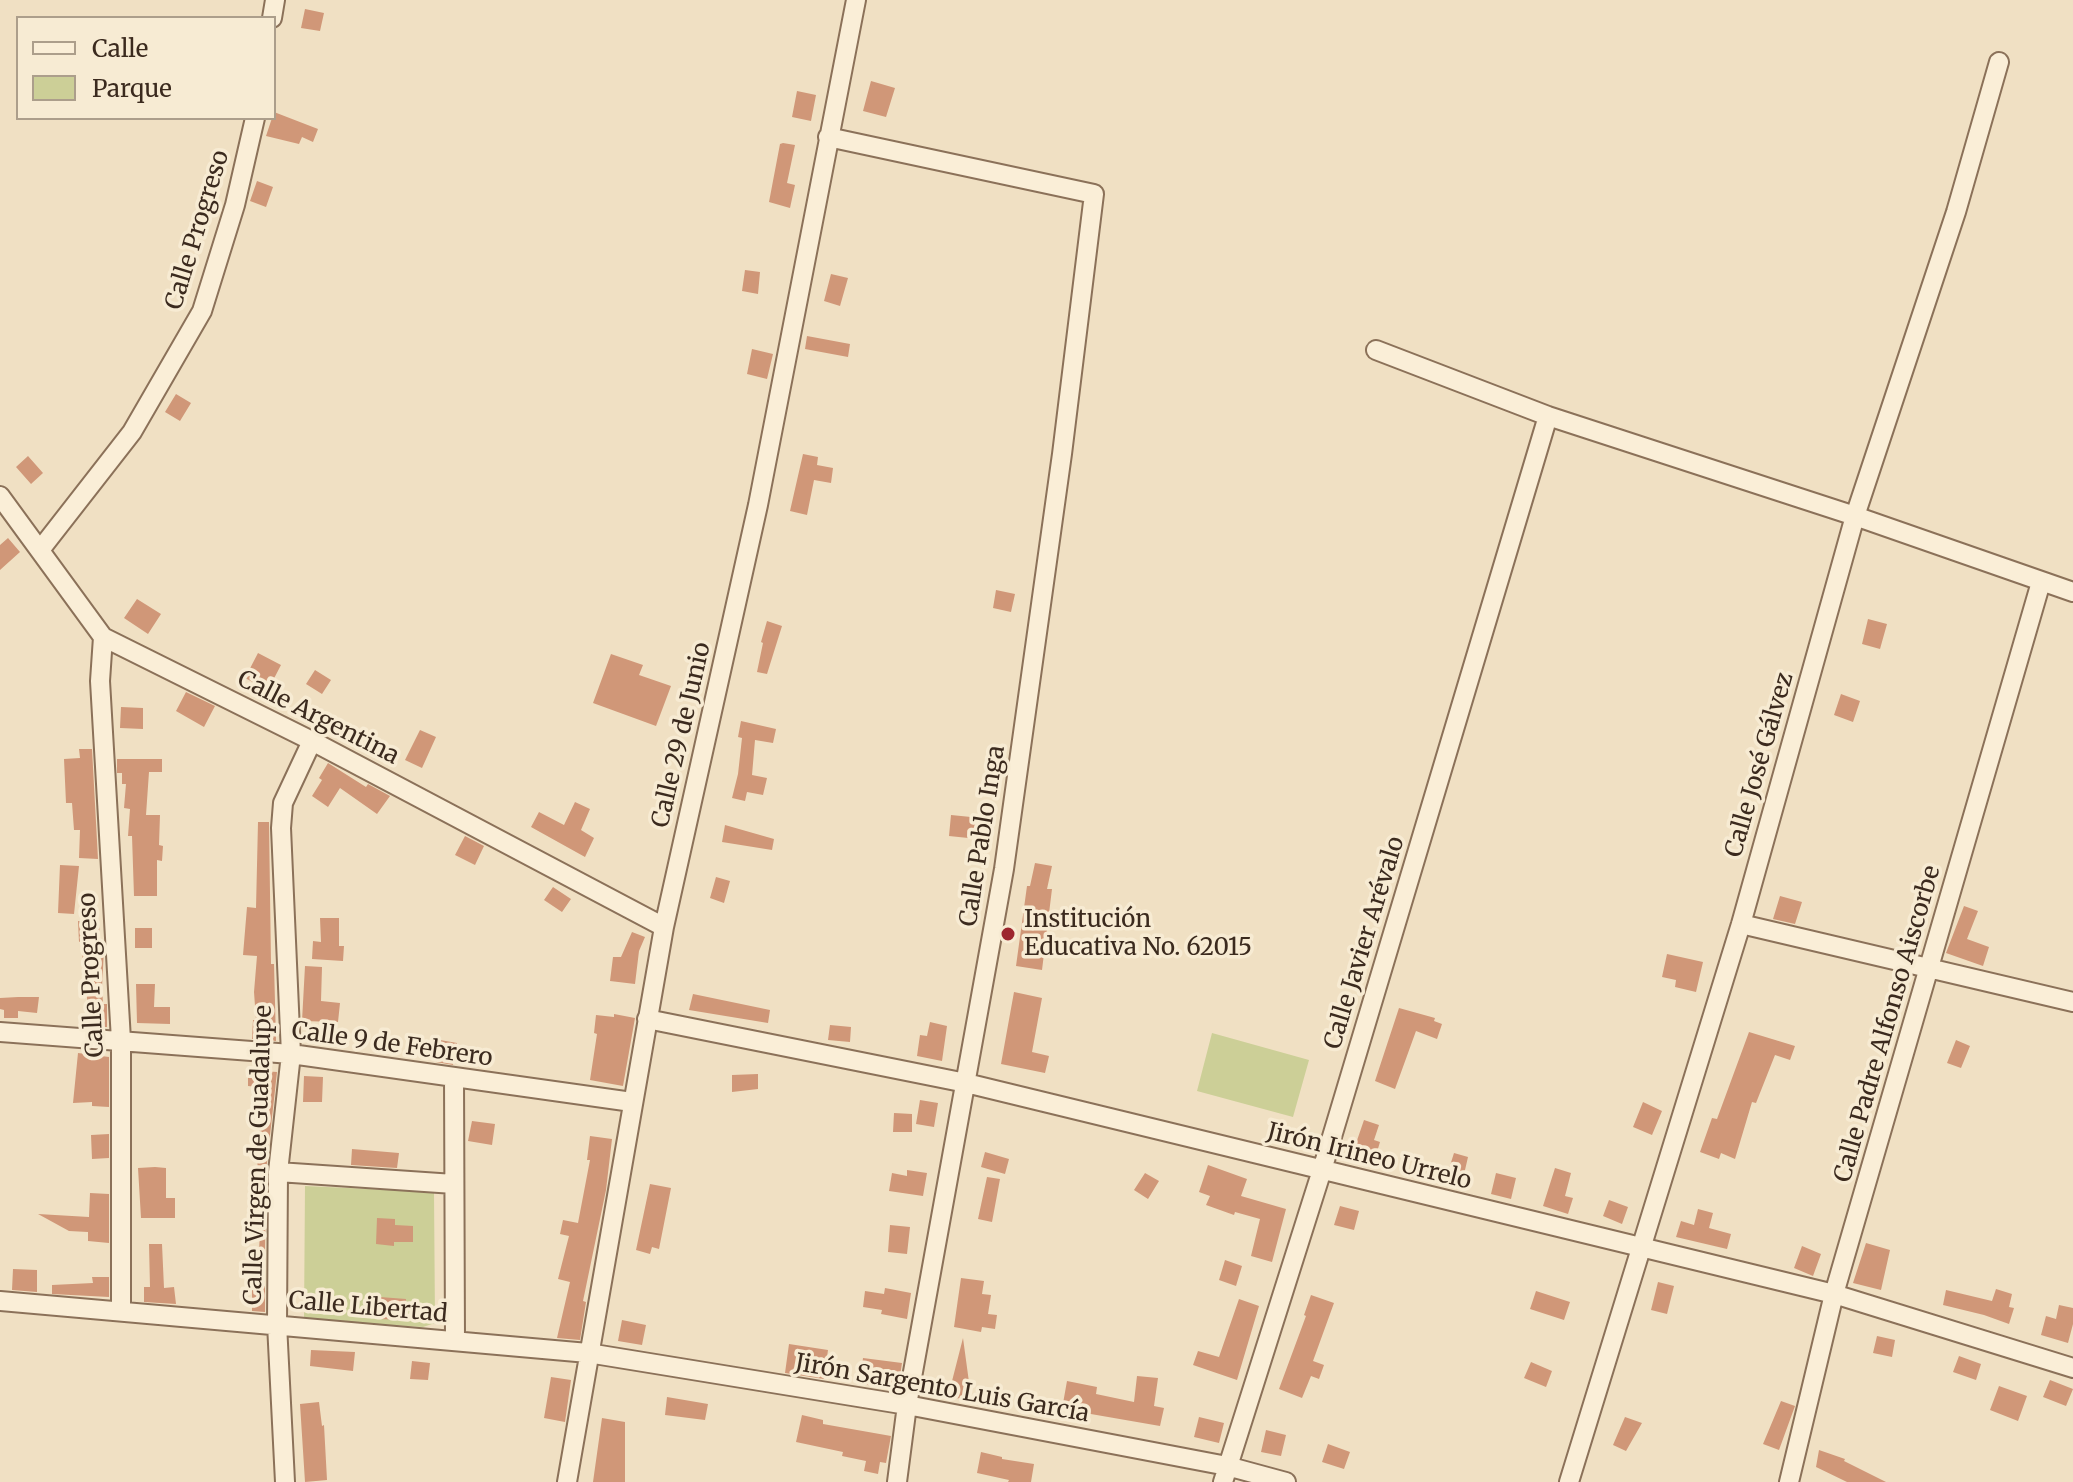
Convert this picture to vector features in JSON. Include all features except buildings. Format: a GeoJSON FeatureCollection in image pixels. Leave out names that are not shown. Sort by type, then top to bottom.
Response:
{"type":"FeatureCollection","features":[{"type":"Feature","properties":{"kind":"street","name":"Calle 29 de Junio"},"geometry":{"type":"LineString","coordinates":[[567,1482],[664,927],[758,505],[856,0]]}},
{"type":"Feature","properties":{"kind":"street","name":"Calle José Gálvez"},"geometry":{"type":"LineString","coordinates":[[1569,1482],[1741,924],[1855,516],[1956,212],[1999,62]]}},
{"type":"Feature","properties":{"kind":"street","name":"Calle Progreso"},"geometry":{"type":"LineString","coordinates":[[40,550],[132,432],[202,311],[235,205],[255,120]]}},
{"type":"Feature","properties":{"kind":"street","name":"Calle Pablo Inga"},"geometry":{"type":"LineString","coordinates":[[828,137],[1094,194],[1062,454],[1006,854],[907,1405],[897,1482]]}},
{"type":"Feature","properties":{"kind":"street"},"geometry":{"type":"LineString","coordinates":[[1376,350],[1548,416],[1855,516],[2073,592]]}},
{"type":"Feature","properties":{"kind":"street","name":"Calle Javier Arévalo"},"geometry":{"type":"LineString","coordinates":[[1225,1474],[1322,1170],[1548,416]]}},
{"type":"Feature","properties":{"kind":"street","name":"Calle Argentina"},"geometry":{"type":"LineString","coordinates":[[0,496],[103,637],[312,741],[664,927]]}},
{"type":"Feature","properties":{"kind":"street","name":"Calle Padre Alfonso Aiscorbe"},"geometry":{"type":"LineString","coordinates":[[1789,1482],[1834,1294],[2041,582]]}},
{"type":"Feature","properties":{"kind":"street","name":"Calle Progreso"},"geometry":{"type":"LineString","coordinates":[[103,637],[100,681],[121,1040],[121,1311]]}},
{"type":"Feature","properties":{"kind":"street","name":"Calle Virgen de Guadalupe"},"geometry":{"type":"LineString","coordinates":[[285,1482],[277,1324],[278,1172],[291,1054],[281,828],[283,803],[312,741]]}},
{"type":"Feature","properties":{"kind":"street"},"geometry":{"type":"LineString","coordinates":[[1741,924],[2073,1002]]}},
{"type":"Feature","properties":{"kind":"street","name":"Jirón Irineo Urrelo"},"geometry":{"type":"LineString","coordinates":[[647,1019],[966,1083],[1834,1294],[2073,1368]]}},
{"type":"Feature","properties":{"kind":"street","name":"Calle 9 de Febrero"},"geometry":{"type":"LineString","coordinates":[[0,1032],[291,1054],[632,1102]]}},
{"type":"Feature","properties":{"kind":"street"},"geometry":{"type":"LineString","coordinates":[[454,1078],[455,1340]]}},
{"type":"Feature","properties":{"kind":"street"},"geometry":{"type":"LineString","coordinates":[[278,1172],[454,1184]]}},
{"type":"Feature","properties":{"kind":"street","name":"Calle Libertad"},"geometry":{"type":"LineString","coordinates":[[0,1301],[588,1353]]}},
{"type":"Feature","properties":{"kind":"street","name":"Jirón Sargento Luis García"},"geometry":{"type":"LineString","coordinates":[[588,1353],[907,1405],[1225,1474],[1286,1482]]}},
{"type":"Feature","properties":{"kind":"green space"},"geometry":{"type":"Polygon","coordinates":[[[1212,1033],[1309,1060],[1293,1117],[1197,1091],[1212,1033]]]}},
{"type":"Feature","properties":{"kind":"green space"},"geometry":{"type":"Polygon","coordinates":[[[305,1186],[434,1192],[435,1323],[423,1327],[304,1320],[305,1186]]]}},
{"type":"Feature","properties":{"kind":"place","name":"Institución Educativa No. 62015"},"geometry":{"type":"Point","coordinates":[1008,934]}}]}
